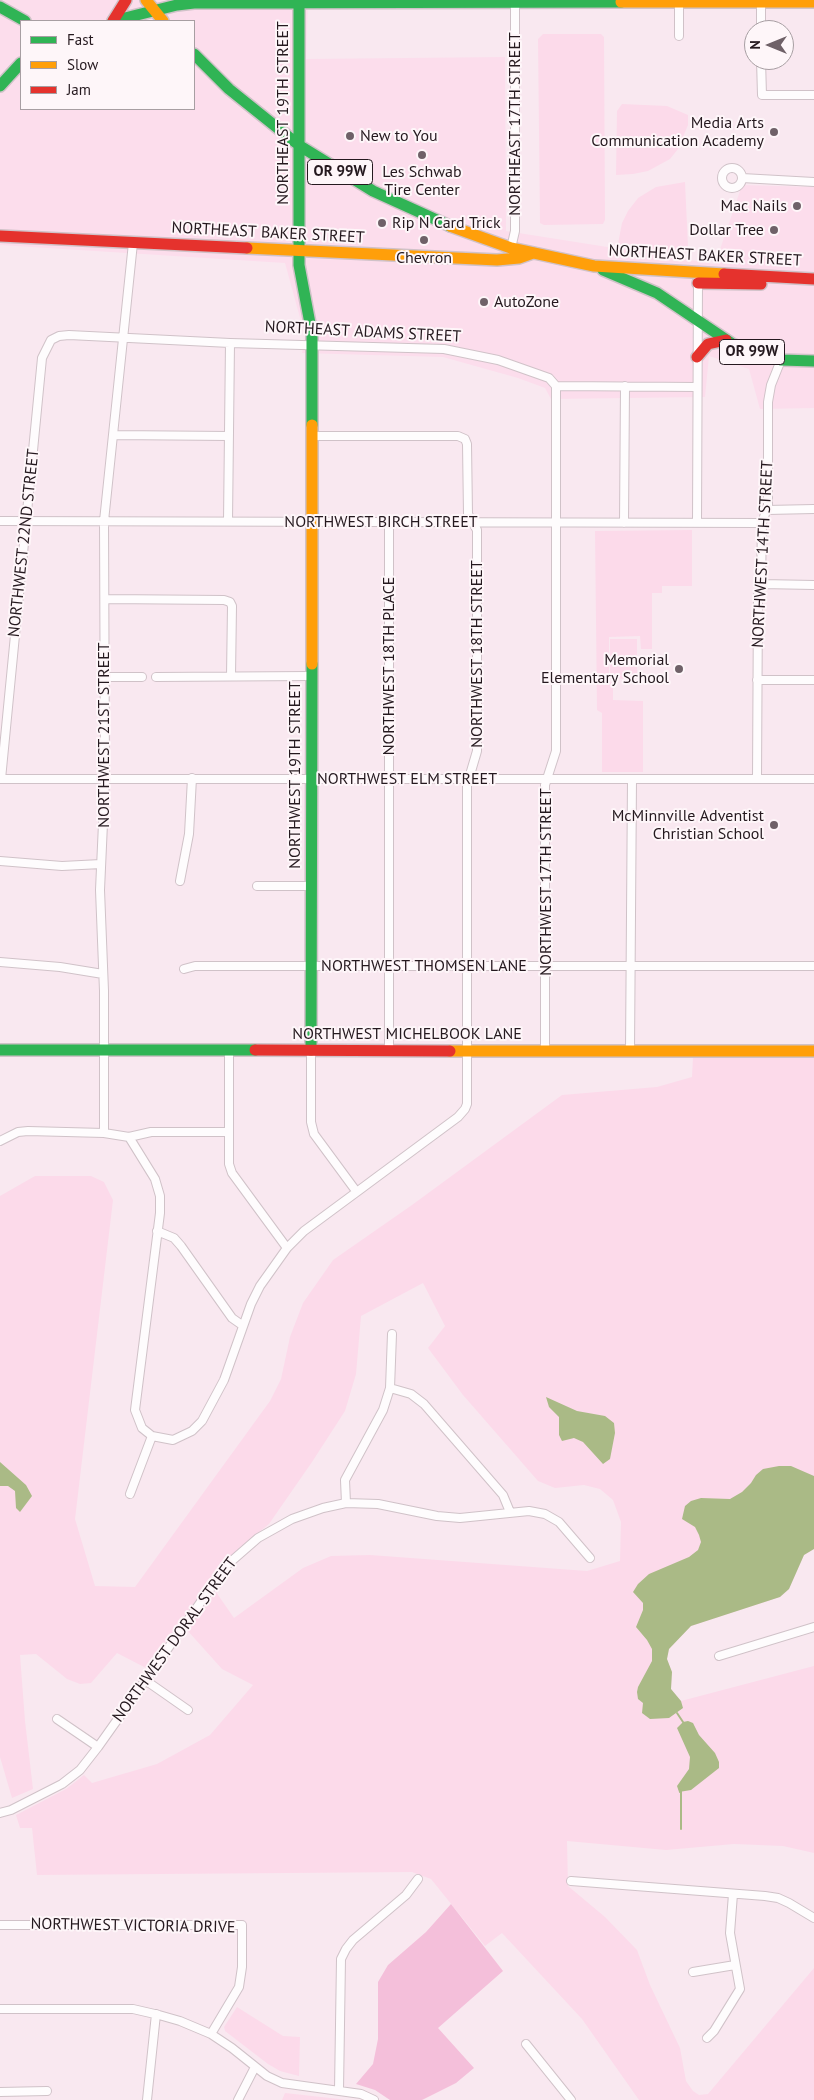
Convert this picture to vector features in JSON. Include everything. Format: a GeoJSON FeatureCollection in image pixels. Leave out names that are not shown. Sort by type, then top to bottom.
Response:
{"type":"FeatureCollection","features":[{"type":"Feature","properties":{"kind":"main road"},"geometry":{"type":"LineString","coordinates":[[114,20],[126,0]]}},
{"type":"Feature","properties":{"kind":"main road"},"geometry":{"type":"LineString","coordinates":[[146,0],[162,20]]}},
{"type":"Feature","properties":{"kind":"main road","name":"NORTHEAST 19TH STREET"},"geometry":{"type":"LineString","coordinates":[[299,2],[300,278],[312,326],[312,345]]}},
{"type":"Feature","properties":{"kind":"main road"},"geometry":{"type":"LineString","coordinates":[[117,20],[153,10],[194,3],[814,2]]}},
{"type":"Feature","properties":{"kind":"main road"},"geometry":{"type":"LineString","coordinates":[[0,7],[10,10],[24,20]]}},
{"type":"Feature","properties":{"kind":"main road","name":"OR 99W"},"geometry":{"type":"LineString","coordinates":[[195,55],[230,90],[300,146],[365,187],[403,206],[468,233],[511,248],[594,266],[657,293],[726,340],[752,352],[781,360],[814,361]]}},
{"type":"Feature","properties":{"kind":"main road"},"geometry":{"type":"LineString","coordinates":[[0,86],[20,64]]}},
{"type":"Feature","properties":{"kind":"main road","name":"NORTHEAST BAKER STREET"},"geometry":{"type":"LineString","coordinates":[[0,236],[506,260],[533,253]]}},
{"type":"Feature","properties":{"kind":"main road","name":"NORTHEAST BAKER STREET"},"geometry":{"type":"LineString","coordinates":[[594,266],[698,277],[814,278]]}},
{"type":"Feature","properties":{"kind":"main road"},"geometry":{"type":"LineString","coordinates":[[698,277],[814,284]]}},
{"type":"Feature","properties":{"kind":"main road"},"geometry":{"type":"LineString","coordinates":[[698,357],[708,344],[726,340]]}},
{"type":"Feature","properties":{"kind":"main road","name":"NORTHWEST 19TH STREET"},"geometry":{"type":"LineString","coordinates":[[311,1050],[312,345]]}},
{"type":"Feature","properties":{"kind":"main road","name":"NORTHWEST MICHELBOOK LANE"},"geometry":{"type":"LineString","coordinates":[[0,1050],[814,1051]]}},
{"type":"Feature","properties":{"kind":"street","name":"NORTHEAST 17TH STREET"},"geometry":{"type":"LineString","coordinates":[[511,248],[515,231],[515,1]]}},
{"type":"Feature","properties":{"kind":"street"},"geometry":{"type":"LineString","coordinates":[[679,1],[679,36]]}},
{"type":"Feature","properties":{"kind":"street"},"geometry":{"type":"LineString","coordinates":[[761,1],[761,20]]}},
{"type":"Feature","properties":{"kind":"street"},"geometry":{"type":"LineString","coordinates":[[761,70],[762,95],[814,95]]}},
{"type":"Feature","properties":{"kind":"street"},"geometry":{"type":"LineString","coordinates":[[742,178],[814,182]]}},
{"type":"Feature","properties":{"kind":"street","name":"NORTHWEST 21ST STREET"},"geometry":{"type":"LineString","coordinates":[[104,1133],[104,974],[100,930],[105,779],[104,521],[133,243]]}},
{"type":"Feature","properties":{"kind":"street"},"geometry":{"type":"LineString","coordinates":[[697,523],[698,277]]}},
{"type":"Feature","properties":{"kind":"street","name":"NORTHEAST ADAMS STREET"},"geometry":{"type":"LineString","coordinates":[[51,340],[59,336],[69,335],[230,343],[419,348],[473,354],[498,360],[549,378],[556,386]]}},
{"type":"Feature","properties":{"kind":"street","name":"NORTHWEST 22ND STREET"},"geometry":{"type":"LineString","coordinates":[[0,779],[42,358],[51,340]]}},
{"type":"Feature","properties":{"kind":"street"},"geometry":{"type":"LineString","coordinates":[[228,521],[230,343]]}},
{"type":"Feature","properties":{"kind":"street","name":"NORTHWEST 14TH STREET"},"geometry":{"type":"LineString","coordinates":[[757,779],[758,595],[761,584],[762,523],[767,510],[768,402],[771,385],[781,360]]}},
{"type":"Feature","properties":{"kind":"street"},"geometry":{"type":"LineString","coordinates":[[556,386],[697,387]]}},
{"type":"Feature","properties":{"kind":"street","name":"NORTHWEST 17TH STREET"},"geometry":{"type":"LineString","coordinates":[[545,1050],[546,779],[556,751],[556,386]]}},
{"type":"Feature","properties":{"kind":"street"},"geometry":{"type":"LineString","coordinates":[[624,522],[625,386]]}},
{"type":"Feature","properties":{"kind":"street"},"geometry":{"type":"LineString","coordinates":[[113,436],[229,436]]}},
{"type":"Feature","properties":{"kind":"street","name":"NORTHWEST 18TH STREET"},"geometry":{"type":"LineString","coordinates":[[312,436],[458,436],[465,439],[467,444],[468,514],[477,530],[477,751],[468,779],[466,1110],[356,1191]]}},
{"type":"Feature","properties":{"kind":"street"},"geometry":{"type":"LineString","coordinates":[[767,510],[814,509]]}},
{"type":"Feature","properties":{"kind":"street","name":"NORTHWEST BIRCH STREET"},"geometry":{"type":"LineString","coordinates":[[0,521],[762,523]]}},
{"type":"Feature","properties":{"kind":"street","name":"NORTHWEST 18TH PLACE"},"geometry":{"type":"LineString","coordinates":[[389,522],[389,1050]]}},
{"type":"Feature","properties":{"kind":"street"},"geometry":{"type":"LineString","coordinates":[[761,584],[814,585]]}},
{"type":"Feature","properties":{"kind":"street"},"geometry":{"type":"LineString","coordinates":[[105,599],[224,600],[230,602],[232,606],[231,676]]}},
{"type":"Feature","properties":{"kind":"street"},"geometry":{"type":"LineString","coordinates":[[156,677],[311,676]]}},
{"type":"Feature","properties":{"kind":"street"},"geometry":{"type":"LineString","coordinates":[[105,677],[142,677]]}},
{"type":"Feature","properties":{"kind":"street"},"geometry":{"type":"LineString","coordinates":[[757,680],[814,680]]}},
{"type":"Feature","properties":{"kind":"street"},"geometry":{"type":"LineString","coordinates":[[180,881],[189,834],[192,778]]}},
{"type":"Feature","properties":{"kind":"street","name":"NORTHWEST ELM STREET"},"geometry":{"type":"LineString","coordinates":[[0,779],[814,779]]}},
{"type":"Feature","properties":{"kind":"street"},"geometry":{"type":"LineString","coordinates":[[630,1050],[632,779]]}},
{"type":"Feature","properties":{"kind":"street"},"geometry":{"type":"LineString","coordinates":[[0,861],[62,866],[101,864]]}},
{"type":"Feature","properties":{"kind":"street"},"geometry":{"type":"LineString","coordinates":[[257,886],[311,886]]}},
{"type":"Feature","properties":{"kind":"street"},"geometry":{"type":"LineString","coordinates":[[0,962],[60,967],[104,974]]}},
{"type":"Feature","properties":{"kind":"street","name":"NORTHWEST THOMSEN LANE"},"geometry":{"type":"LineString","coordinates":[[184,969],[195,966],[814,966]]}},
{"type":"Feature","properties":{"kind":"street"},"geometry":{"type":"LineString","coordinates":[[229,1050],[229,1164],[232,1173],[288,1248]]}},
{"type":"Feature","properties":{"kind":"street","name":"NORTHWEST 19TH STREET"},"geometry":{"type":"LineString","coordinates":[[311,1050],[311,1122],[314,1134],[356,1191]]}},
{"type":"Feature","properties":{"kind":"street"},"geometry":{"type":"LineString","coordinates":[[0,1141],[18,1132],[28,1131],[104,1133],[129,1138],[151,1132],[229,1132]]}},
{"type":"Feature","properties":{"kind":"street"},"geometry":{"type":"LineString","coordinates":[[129,1138],[155,1178],[160,1196],[135,1400],[138,1420],[142,1428],[152,1436],[173,1440],[192,1431],[202,1421],[224,1380],[242,1325],[260,1286],[304,1230],[356,1191]]}},
{"type":"Feature","properties":{"kind":"street"},"geometry":{"type":"LineString","coordinates":[[157,1231],[174,1238],[232,1318],[242,1325]]}},
{"type":"Feature","properties":{"kind":"street"},"geometry":{"type":"LineString","coordinates":[[346,1503],[345,1480],[383,1410],[390,1388],[392,1334]]}},
{"type":"Feature","properties":{"kind":"street"},"geometry":{"type":"LineString","coordinates":[[390,1388],[411,1394],[424,1404],[503,1495],[510,1512]]}},
{"type":"Feature","properties":{"kind":"street"},"geometry":{"type":"LineString","coordinates":[[130,1494],[152,1436]]}},
{"type":"Feature","properties":{"kind":"street","name":"NORTHWEST DORAL STREET"},"geometry":{"type":"LineString","coordinates":[[0,1813],[11,1810],[62,1784],[80,1770],[217,1577],[237,1555],[278,1525],[323,1508],[346,1503],[378,1504],[437,1516],[460,1518],[510,1512],[529,1512],[545,1514],[559,1522],[590,1558]]}},
{"type":"Feature","properties":{"kind":"street"},"geometry":{"type":"LineString","coordinates":[[719,1656],[814,1627]]}},
{"type":"Feature","properties":{"kind":"street"},"geometry":{"type":"LineString","coordinates":[[145,1680],[188,1710]]}},
{"type":"Feature","properties":{"kind":"street"},"geometry":{"type":"LineString","coordinates":[[57,1719],[98,1747]]}},
{"type":"Feature","properties":{"kind":"street"},"geometry":{"type":"LineString","coordinates":[[338,2090],[341,1959],[353,1940],[406,1895],[418,1879]]}},
{"type":"Feature","properties":{"kind":"street"},"geometry":{"type":"LineString","coordinates":[[571,1881],[778,1898],[814,1918]]}},
{"type":"Feature","properties":{"kind":"street"},"geometry":{"type":"LineString","coordinates":[[707,2038],[723,2018],[740,1989],[730,1933],[733,1894]]}},
{"type":"Feature","properties":{"kind":"street","name":"NORTHWEST VICTORIA DRIVE"},"geometry":{"type":"LineString","coordinates":[[0,1925],[242,1925],[242,1967],[239,1986],[211,2034]]}},
{"type":"Feature","properties":{"kind":"street"},"geometry":{"type":"LineString","coordinates":[[693,1972],[735,1965]]}},
{"type":"Feature","properties":{"kind":"street"},"geometry":{"type":"LineString","coordinates":[[0,2009],[133,2010],[156,2014],[180,2021],[211,2034],[267,2076],[282,2083],[299,2087],[361,2094],[374,2100]]}},
{"type":"Feature","properties":{"kind":"street"},"geometry":{"type":"LineString","coordinates":[[147,2100],[156,2014]]}},
{"type":"Feature","properties":{"kind":"street"},"geometry":{"type":"LineString","coordinates":[[526,2044],[571,2100]]}},
{"type":"Feature","properties":{"kind":"street"},"geometry":{"type":"LineString","coordinates":[[238,2100],[255,2066]]}},
{"type":"Feature","properties":{"kind":"street"},"geometry":{"type":"LineString","coordinates":[[0,2092],[47,2091]]}},
{"type":"Feature","properties":{"kind":"shaded area"},"geometry":{"type":"Polygon","coordinates":[[[0,0],[308,0],[306,59],[505,57],[506,231],[715,264],[742,185],[814,187],[814,408],[760,409],[749,369],[709,356],[705,397],[551,399],[545,388],[518,378],[443,357],[302,353],[305,336],[285,263],[0,245],[0,0]]]}},
{"type":"Feature","properties":{"kind":"shaded area"},"geometry":{"type":"Polygon","coordinates":[[[543,34],[601,34],[604,37],[605,220],[603,224],[544,225],[540,223],[538,39],[543,34]]]}},
{"type":"Feature","properties":{"kind":"shaded area"},"geometry":{"type":"Polygon","coordinates":[[[622,104],[667,106],[688,115],[688,125],[678,149],[670,159],[648,171],[616,175],[617,111],[622,104]]]}},
{"type":"Feature","properties":{"kind":"shaded area"},"geometry":{"type":"Polygon","coordinates":[[[685,182],[688,247],[682,254],[617,249],[622,223],[638,198],[656,187],[685,182]]]}},
{"type":"Feature","properties":{"kind":"shaded area"},"geometry":{"type":"Polygon","coordinates":[[[692,530],[692,586],[662,586],[662,593],[652,593],[652,649],[641,649],[640,636],[609,637],[609,682],[613,683],[613,700],[643,701],[643,772],[602,772],[602,713],[597,710],[595,531],[692,530]]]}},
{"type":"Feature","properties":{"kind":"shaded area"},"geometry":{"type":"Polygon","coordinates":[[[610,639],[637,639],[637,678],[610,679],[610,639]]]}},
{"type":"Feature","properties":{"kind":"shaded area"},"geometry":{"type":"Polygon","coordinates":[[[693,1058],[814,1058],[814,1549],[804,1555],[789,1589],[780,1597],[691,1626],[669,1649],[667,1659],[672,1672],[671,1689],[681,1701],[814,1666],[814,1853],[783,1846],[734,1844],[666,1850],[567,1841],[568,1886],[605,1917],[637,1950],[650,1985],[680,2048],[686,2081],[693,2091],[699,2095],[708,2094],[814,1968],[814,2100],[639,2100],[582,2019],[502,1933],[485,1946],[431,1879],[412,1872],[37,1875],[32,1828],[20,1828],[16,1815],[66,1789],[84,1775],[92,1783],[157,1764],[210,1735],[253,1685],[222,1669],[187,1630],[216,1592],[234,1618],[303,1568],[331,1556],[370,1555],[587,1571],[620,1561],[621,1522],[613,1500],[600,1489],[584,1485],[555,1488],[538,1481],[463,1395],[428,1348],[445,1326],[423,1283],[361,1316],[356,1374],[345,1411],[269,1524],[238,1549],[203,1591],[146,1668],[117,1653],[91,1683],[80,1684],[67,1679],[36,1654],[20,1655],[33,1789],[12,1798],[0,1757],[0,1196],[35,1176],[91,1176],[104,1182],[113,1200],[75,1519],[95,1586],[135,1587],[270,1401],[281,1379],[290,1337],[303,1303],[333,1260],[412,1205],[562,1095],[657,1087],[692,1077],[693,1058]]]}},
{"type":"Feature","properties":{"kind":"shaded area"},"geometry":{"type":"Polygon","coordinates":[[[546,1397],[577,1411],[605,1416],[614,1423],[615,1433],[610,1459],[603,1464],[583,1442],[574,1438],[562,1441],[559,1435],[559,1417],[549,1407],[546,1397]]]}},
{"type":"Feature","properties":{"kind":"shaded area"},"geometry":{"type":"Polygon","coordinates":[[[0,1462],[26,1485],[32,1496],[20,1512],[16,1508],[15,1491],[8,1486],[0,1486],[0,1462]]]}},
{"type":"Feature","properties":{"kind":"shaded area"},"geometry":{"type":"Polygon","coordinates":[[[791,1466],[814,1476],[814,1549],[804,1555],[789,1589],[780,1597],[691,1626],[669,1649],[667,1659],[672,1672],[671,1689],[681,1701],[683,1708],[669,1718],[650,1719],[642,1713],[643,1703],[638,1699],[637,1692],[652,1661],[652,1649],[636,1627],[643,1610],[643,1603],[633,1592],[638,1584],[649,1574],[689,1557],[698,1550],[701,1542],[695,1527],[682,1519],[685,1506],[691,1501],[701,1498],[730,1499],[742,1492],[763,1469],[791,1466]]]}},
{"type":"Feature","properties":{"kind":"shaded area"},"geometry":{"type":"Polygon","coordinates":[[[683,1722],[693,1723],[699,1735],[715,1753],[719,1762],[719,1768],[691,1790],[679,1792],[677,1786],[689,1769],[690,1757],[677,1728],[683,1722]]]}},
{"type":"Feature","properties":{"kind":"shaded area"},"geometry":{"type":"Polygon","coordinates":[[[451,1904],[503,1971],[438,2028],[474,2068],[456,2083],[422,2100],[390,2100],[375,2090],[356,2084],[373,2064],[378,2039],[378,1982],[388,1965],[426,1932],[451,1904]]]}},
{"type":"Feature","properties":{"kind":"shaded area"},"geometry":{"type":"Polygon","coordinates":[[[237,2007],[283,2036],[300,2037],[299,2076],[280,2071],[268,2064],[225,2031],[224,2027],[237,2007]]]}},
{"type":"Feature","properties":{"kind":"shaded area"},"geometry":{"type":"Polygon","coordinates":[[[285,2093],[339,2099],[345,2100],[282,2100],[285,2093]]]}},
{"type":"Feature","properties":{"kind":"waterway"},"geometry":{"type":"LineString","coordinates":[[677,1713],[683,1722]]}},
{"type":"Feature","properties":{"kind":"waterway"},"geometry":{"type":"LineString","coordinates":[[680,1792],[681,1790],[681,1829]]}},
{"type":"Feature","properties":{"kind":"traffic: fast"},"geometry":{"type":"LineString","coordinates":[[299,0],[299,265],[312,334],[312,425]]}},
{"type":"Feature","properties":{"kind":"traffic: fast"},"geometry":{"type":"LineString","coordinates":[[117,20],[177,5],[194,3],[621,2]]}},
{"type":"Feature","properties":{"kind":"traffic: fast"},"geometry":{"type":"LineString","coordinates":[[0,7],[23,20]]}},
{"type":"Feature","properties":{"kind":"traffic: fast"},"geometry":{"type":"LineString","coordinates":[[195,55],[229,89],[300,146],[373,191],[450,226]]}},
{"type":"Feature","properties":{"kind":"traffic: fast"},"geometry":{"type":"LineString","coordinates":[[0,86],[20,64]]}},
{"type":"Feature","properties":{"kind":"traffic: fast"},"geometry":{"type":"LineString","coordinates":[[603,270],[657,293],[734,345],[781,360],[814,361]]}},
{"type":"Feature","properties":{"kind":"traffic: fast"},"geometry":{"type":"LineString","coordinates":[[311,1050],[312,664]]}},
{"type":"Feature","properties":{"kind":"traffic: fast"},"geometry":{"type":"LineString","coordinates":[[0,1050],[255,1050]]}},
{"type":"Feature","properties":{"kind":"traffic: slow"},"geometry":{"type":"LineString","coordinates":[[146,0],[162,20]]}},
{"type":"Feature","properties":{"kind":"traffic: slow"},"geometry":{"type":"LineString","coordinates":[[621,2],[814,2]]}},
{"type":"Feature","properties":{"kind":"traffic: slow"},"geometry":{"type":"LineString","coordinates":[[450,226],[511,248],[594,266],[724,274]]}},
{"type":"Feature","properties":{"kind":"traffic: slow"},"geometry":{"type":"LineString","coordinates":[[247,248],[497,260],[519,258],[533,253]]}},
{"type":"Feature","properties":{"kind":"traffic: slow"},"geometry":{"type":"LineString","coordinates":[[312,425],[312,664]]}},
{"type":"Feature","properties":{"kind":"traffic: slow"},"geometry":{"type":"LineString","coordinates":[[450,1051],[814,1051]]}},
{"type":"Feature","properties":{"kind":"traffic: jam"},"geometry":{"type":"LineString","coordinates":[[114,20],[126,0]]}},
{"type":"Feature","properties":{"kind":"traffic: jam"},"geometry":{"type":"LineString","coordinates":[[0,236],[247,248]]}},
{"type":"Feature","properties":{"kind":"traffic: jam"},"geometry":{"type":"LineString","coordinates":[[724,274],[814,279]]}},
{"type":"Feature","properties":{"kind":"traffic: jam"},"geometry":{"type":"LineString","coordinates":[[698,283],[761,284]]}},
{"type":"Feature","properties":{"kind":"traffic: jam"},"geometry":{"type":"LineString","coordinates":[[697,357],[708,344],[726,340]]}},
{"type":"Feature","properties":{"kind":"traffic: jam"},"geometry":{"type":"LineString","coordinates":[[255,1050],[450,1051]]}},
{"type":"Feature","properties":{"kind":"place","name":"Media Arts Communication Academy"},"geometry":{"type":"Point","coordinates":[774,132]}},
{"type":"Feature","properties":{"kind":"place","name":"New to You"},"geometry":{"type":"Point","coordinates":[350,136]}},
{"type":"Feature","properties":{"kind":"place","name":"Les Schwab Tire Center"},"geometry":{"type":"Point","coordinates":[422,155]}},
{"type":"Feature","properties":{"kind":"place","name":"Mac Nails"},"geometry":{"type":"Point","coordinates":[797,206]}},
{"type":"Feature","properties":{"kind":"place","name":"Rip N Card Trick"},"geometry":{"type":"Point","coordinates":[382,223]}},
{"type":"Feature","properties":{"kind":"place","name":"Dollar Tree"},"geometry":{"type":"Point","coordinates":[774,230]}},
{"type":"Feature","properties":{"kind":"place","name":"Chevron"},"geometry":{"type":"Point","coordinates":[424,240]}},
{"type":"Feature","properties":{"kind":"place","name":"AutoZone"},"geometry":{"type":"Point","coordinates":[484,302]}},
{"type":"Feature","properties":{"kind":"place","name":"Memorial Elementary School"},"geometry":{"type":"Point","coordinates":[679,669]}},
{"type":"Feature","properties":{"kind":"place","name":"McMinnville Adventist Christian School"},"geometry":{"type":"Point","coordinates":[774,825]}}]}
